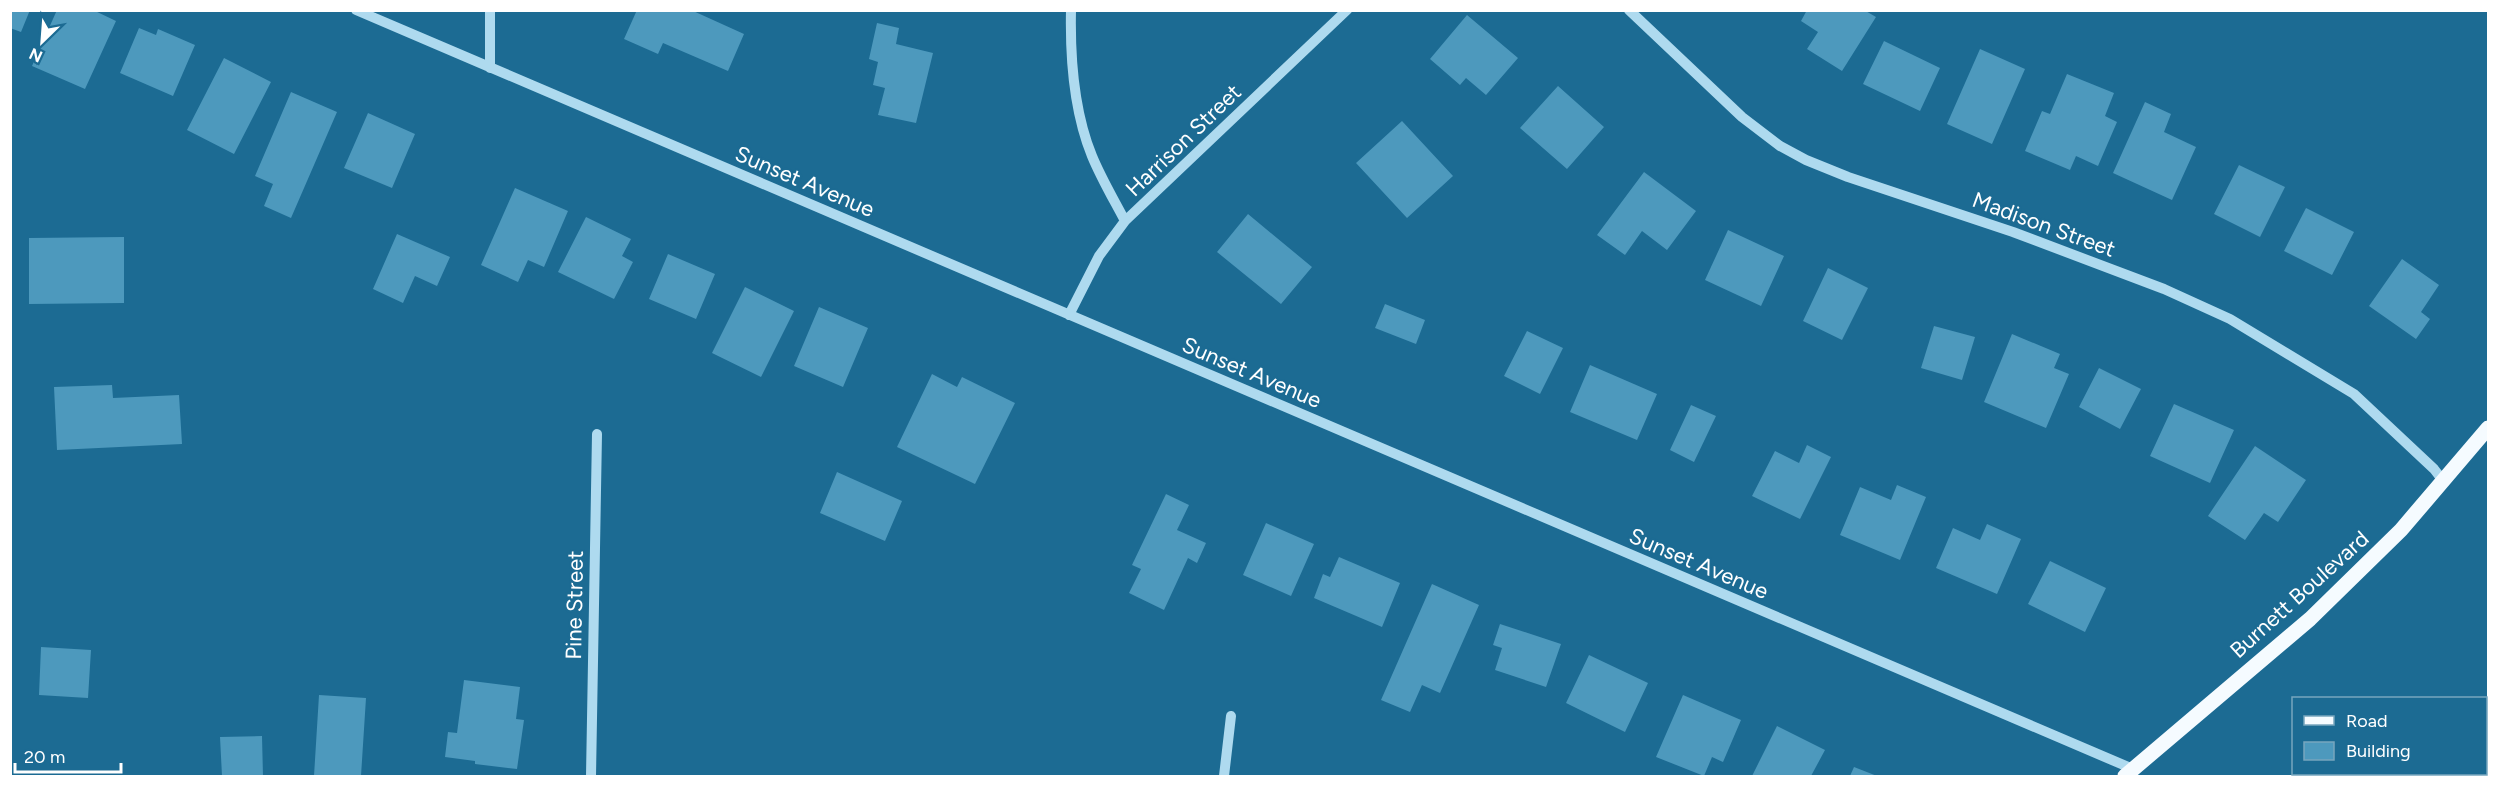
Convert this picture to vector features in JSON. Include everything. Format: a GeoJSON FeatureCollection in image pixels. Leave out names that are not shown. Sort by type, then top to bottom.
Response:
{"type":"FeatureCollection","features":[{"type":"Feature","properties":{"kind":"main road","name":"Burnett Boulevard"},"geometry":{"type":"LineString","coordinates":[[2129,773],[2310,619],[2401,530],[2488,429]]}},
{"type":"Feature","properties":{"kind":"street","name":"Sunset Avenue"},"geometry":{"type":"LineString","coordinates":[[356,10],[2129,773]]}},
{"type":"Feature","properties":{"kind":"street"},"geometry":{"type":"LineString","coordinates":[[490,10],[490,68]]}},
{"type":"Feature","properties":{"kind":"street"},"geometry":{"type":"LineString","coordinates":[[1071,10],[1076,84],[1084,135],[1092,157],[1125,221]]}},
{"type":"Feature","properties":{"kind":"street","name":"Harrison Street"},"geometry":{"type":"LineString","coordinates":[[1069,315],[1099,256],[1125,221],[1347,10]]}},
{"type":"Feature","properties":{"kind":"street","name":"Madison Street"},"geometry":{"type":"LineString","coordinates":[[1629,10],[1742,117],[1780,146],[1806,160],[1848,177],[2013,232],[2164,289],[2230,319],[2354,394],[2373,410],[2444,482]]}},
{"type":"Feature","properties":{"kind":"street","name":"Pine Street"},"geometry":{"type":"LineString","coordinates":[[591,777],[597,434]]}},
{"type":"Feature","properties":{"kind":"street"},"geometry":{"type":"LineString","coordinates":[[1224,777],[1231,716]]}},
{"type":"Feature","properties":{"kind":"building"},"geometry":{"type":"Polygon","coordinates":[[[10,10],[30,10],[21,32],[10,28],[10,10]]]}},
{"type":"Feature","properties":{"kind":"building"},"geometry":{"type":"Polygon","coordinates":[[[57,10],[93,10],[116,21],[85,89],[32,66],[57,10]]]}},
{"type":"Feature","properties":{"kind":"building"},"geometry":{"type":"Polygon","coordinates":[[[637,10],[691,10],[744,34],[728,71],[663,43],[658,54],[624,39],[637,10]]]}},
{"type":"Feature","properties":{"kind":"building"},"geometry":{"type":"Polygon","coordinates":[[[1807,10],[1864,10],[1876,17],[1842,71],[1807,49],[1818,32],[1801,21],[1807,10]]]}},
{"type":"Feature","properties":{"kind":"building"},"geometry":{"type":"Polygon","coordinates":[[[1467,15],[1518,58],[1486,95],[1466,78],[1460,85],[1430,59],[1467,15]]]}},
{"type":"Feature","properties":{"kind":"building"},"geometry":{"type":"Polygon","coordinates":[[[877,23],[899,28],[896,44],[933,53],[916,123],[878,115],[885,88],[873,85],[878,62],[869,59],[877,23]]]}},
{"type":"Feature","properties":{"kind":"building"},"geometry":{"type":"Polygon","coordinates":[[[139,28],[156,35],[158,29],[195,45],[173,96],[120,73],[139,28]]]}},
{"type":"Feature","properties":{"kind":"building"},"geometry":{"type":"Polygon","coordinates":[[[1884,41],[1940,68],[1920,111],[1863,84],[1884,41]]]}},
{"type":"Feature","properties":{"kind":"building"},"geometry":{"type":"Polygon","coordinates":[[[1980,49],[2025,69],[1992,144],[1947,124],[1980,49]]]}},
{"type":"Feature","properties":{"kind":"building"},"geometry":{"type":"Polygon","coordinates":[[[224,58],[271,82],[234,154],[187,130],[224,58]]]}},
{"type":"Feature","properties":{"kind":"building"},"geometry":{"type":"Polygon","coordinates":[[[2067,74],[2114,93],[2105,116],[2117,122],[2098,166],[2076,156],[2070,170],[2025,151],[2042,111],[2050,114],[2067,74]]]}},
{"type":"Feature","properties":{"kind":"building"},"geometry":{"type":"Polygon","coordinates":[[[1558,86],[1604,127],[1567,169],[1520,128],[1558,86]]]}},
{"type":"Feature","properties":{"kind":"building"},"geometry":{"type":"Polygon","coordinates":[[[291,92],[337,112],[291,218],[264,206],[273,184],[255,176],[291,92]]]}},
{"type":"Feature","properties":{"kind":"building"},"geometry":{"type":"Polygon","coordinates":[[[2145,102],[2171,114],[2164,132],[2196,147],[2172,200],[2113,173],[2145,102]]]}},
{"type":"Feature","properties":{"kind":"building"},"geometry":{"type":"Polygon","coordinates":[[[368,113],[415,134],[392,188],[344,168],[368,113]]]}},
{"type":"Feature","properties":{"kind":"building"},"geometry":{"type":"Polygon","coordinates":[[[1402,121],[1453,176],[1407,218],[1356,163],[1402,121]]]}},
{"type":"Feature","properties":{"kind":"building"},"geometry":{"type":"Polygon","coordinates":[[[2239,165],[2285,187],[2260,237],[2214,214],[2239,165]]]}},
{"type":"Feature","properties":{"kind":"building"},"geometry":{"type":"Polygon","coordinates":[[[1644,172],[1696,211],[1667,250],[1642,231],[1625,255],[1597,235],[1644,172]]]}},
{"type":"Feature","properties":{"kind":"building"},"geometry":{"type":"Polygon","coordinates":[[[515,188],[568,211],[544,267],[528,260],[518,282],[481,265],[515,188]]]}},
{"type":"Feature","properties":{"kind":"building"},"geometry":{"type":"Polygon","coordinates":[[[2306,208],[2354,232],[2332,275],[2284,251],[2306,208]]]}},
{"type":"Feature","properties":{"kind":"building"},"geometry":{"type":"Polygon","coordinates":[[[1248,214],[1312,267],[1281,304],[1217,252],[1248,214]]]}},
{"type":"Feature","properties":{"kind":"building"},"geometry":{"type":"Polygon","coordinates":[[[586,217],[631,239],[622,256],[633,262],[614,299],[558,272],[586,217]]]}},
{"type":"Feature","properties":{"kind":"building"},"geometry":{"type":"Polygon","coordinates":[[[1728,230],[1784,256],[1761,306],[1705,280],[1728,230]]]}},
{"type":"Feature","properties":{"kind":"building"},"geometry":{"type":"Polygon","coordinates":[[[397,234],[450,257],[437,286],[415,276],[403,303],[373,289],[397,234]]]}},
{"type":"Feature","properties":{"kind":"building"},"geometry":{"type":"Polygon","coordinates":[[[124,237],[124,303],[29,304],[29,238],[124,237]]]}},
{"type":"Feature","properties":{"kind":"building"},"geometry":{"type":"Polygon","coordinates":[[[668,254],[715,274],[696,319],[649,299],[668,254]]]}},
{"type":"Feature","properties":{"kind":"building"},"geometry":{"type":"Polygon","coordinates":[[[2402,259],[2439,285],[2421,312],[2430,319],[2416,339],[2369,306],[2402,259]]]}},
{"type":"Feature","properties":{"kind":"building"},"geometry":{"type":"Polygon","coordinates":[[[1828,268],[1868,288],[1842,340],[1803,321],[1828,268]]]}},
{"type":"Feature","properties":{"kind":"building"},"geometry":{"type":"Polygon","coordinates":[[[745,287],[794,311],[761,377],[712,353],[745,287]]]}},
{"type":"Feature","properties":{"kind":"building"},"geometry":{"type":"Polygon","coordinates":[[[1385,304],[1425,320],[1416,344],[1375,328],[1385,304]]]}},
{"type":"Feature","properties":{"kind":"building"},"geometry":{"type":"Polygon","coordinates":[[[819,307],[868,328],[843,387],[794,366],[819,307]]]}},
{"type":"Feature","properties":{"kind":"building"},"geometry":{"type":"Polygon","coordinates":[[[1934,326],[1975,337],[1962,380],[1921,368],[1934,326]]]}},
{"type":"Feature","properties":{"kind":"building"},"geometry":{"type":"Polygon","coordinates":[[[1527,331],[1563,348],[1540,394],[1504,376],[1527,331]]]}},
{"type":"Feature","properties":{"kind":"building"},"geometry":{"type":"Polygon","coordinates":[[[2012,334],[2060,354],[2054,368],[2069,374],[2046,428],[1984,402],[2012,334]]]}},
{"type":"Feature","properties":{"kind":"building"},"geometry":{"type":"Polygon","coordinates":[[[1590,365],[1657,394],[1637,440],[1570,412],[1590,365]]]}},
{"type":"Feature","properties":{"kind":"building"},"geometry":{"type":"Polygon","coordinates":[[[2099,368],[2141,389],[2120,429],[2079,407],[2099,368]]]}},
{"type":"Feature","properties":{"kind":"building"},"geometry":{"type":"Polygon","coordinates":[[[932,374],[957,387],[962,377],[1015,403],[975,484],[897,447],[932,374]]]}},
{"type":"Feature","properties":{"kind":"building"},"geometry":{"type":"Polygon","coordinates":[[[112,385],[113,398],[179,395],[182,444],[57,450],[54,387],[112,385]]]}},
{"type":"Feature","properties":{"kind":"building"},"geometry":{"type":"Polygon","coordinates":[[[2174,404],[2234,430],[2210,483],[2150,456],[2174,404]]]}},
{"type":"Feature","properties":{"kind":"building"},"geometry":{"type":"Polygon","coordinates":[[[1691,405],[1716,416],[1694,462],[1670,450],[1691,405]]]}},
{"type":"Feature","properties":{"kind":"building"},"geometry":{"type":"Polygon","coordinates":[[[1807,445],[1831,457],[1800,519],[1752,496],[1775,451],[1799,463],[1807,445]]]}},
{"type":"Feature","properties":{"kind":"building"},"geometry":{"type":"Polygon","coordinates":[[[2255,446],[2306,480],[2278,522],[2264,513],[2245,540],[2208,516],[2255,446]]]}},
{"type":"Feature","properties":{"kind":"building"},"geometry":{"type":"Polygon","coordinates":[[[837,472],[902,501],[885,541],[820,513],[837,472]]]}},
{"type":"Feature","properties":{"kind":"building"},"geometry":{"type":"Polygon","coordinates":[[[1897,485],[1926,497],[1900,560],[1840,535],[1860,487],[1891,500],[1897,485]]]}},
{"type":"Feature","properties":{"kind":"building"},"geometry":{"type":"Polygon","coordinates":[[[1166,494],[1189,505],[1177,530],[1206,543],[1197,563],[1188,558],[1164,610],[1129,593],[1141,569],[1132,565],[1166,494]]]}},
{"type":"Feature","properties":{"kind":"building"},"geometry":{"type":"Polygon","coordinates":[[[1266,523],[1314,544],[1291,596],[1243,575],[1266,523]]]}},
{"type":"Feature","properties":{"kind":"building"},"geometry":{"type":"Polygon","coordinates":[[[1987,524],[2021,539],[1997,594],[1936,568],[1953,528],[1980,540],[1987,524]]]}},
{"type":"Feature","properties":{"kind":"building"},"geometry":{"type":"Polygon","coordinates":[[[1339,557],[1400,583],[1382,627],[1314,598],[1323,574],[1330,577],[1339,557]]]}},
{"type":"Feature","properties":{"kind":"building"},"geometry":{"type":"Polygon","coordinates":[[[2050,561],[2106,588],[2085,632],[2028,604],[2050,561]]]}},
{"type":"Feature","properties":{"kind":"building"},"geometry":{"type":"Polygon","coordinates":[[[1432,584],[1479,605],[1440,693],[1422,685],[1410,712],[1381,700],[1432,584]]]}},
{"type":"Feature","properties":{"kind":"building"},"geometry":{"type":"Polygon","coordinates":[[[1500,624],[1561,644],[1546,687],[1495,670],[1502,648],[1493,645],[1500,624]]]}},
{"type":"Feature","properties":{"kind":"building"},"geometry":{"type":"Polygon","coordinates":[[[41,647],[91,650],[88,698],[39,695],[41,647]]]}},
{"type":"Feature","properties":{"kind":"building"},"geometry":{"type":"Polygon","coordinates":[[[1589,655],[1648,683],[1625,732],[1566,703],[1589,655]]]}},
{"type":"Feature","properties":{"kind":"building"},"geometry":{"type":"Polygon","coordinates":[[[464,680],[520,687],[516,719],[524,720],[517,769],[475,764],[475,761],[445,757],[448,732],[457,733],[464,680]]]}},
{"type":"Feature","properties":{"kind":"building"},"geometry":{"type":"Polygon","coordinates":[[[319,695],[366,698],[361,776],[314,776],[319,695]]]}},
{"type":"Feature","properties":{"kind":"building"},"geometry":{"type":"Polygon","coordinates":[[[1683,695],[1741,720],[1723,762],[1712,757],[1704,776],[1656,757],[1683,695]]]}},
{"type":"Feature","properties":{"kind":"building"},"geometry":{"type":"Polygon","coordinates":[[[1777,726],[1825,750],[1811,776],[1752,776],[1777,726]]]}},
{"type":"Feature","properties":{"kind":"building"},"geometry":{"type":"Polygon","coordinates":[[[262,736],[263,776],[222,776],[220,737],[262,736]]]}},
{"type":"Feature","properties":{"kind":"building"},"geometry":{"type":"Polygon","coordinates":[[[1854,767],[1877,776],[1850,776],[1854,767]]]}}]}
